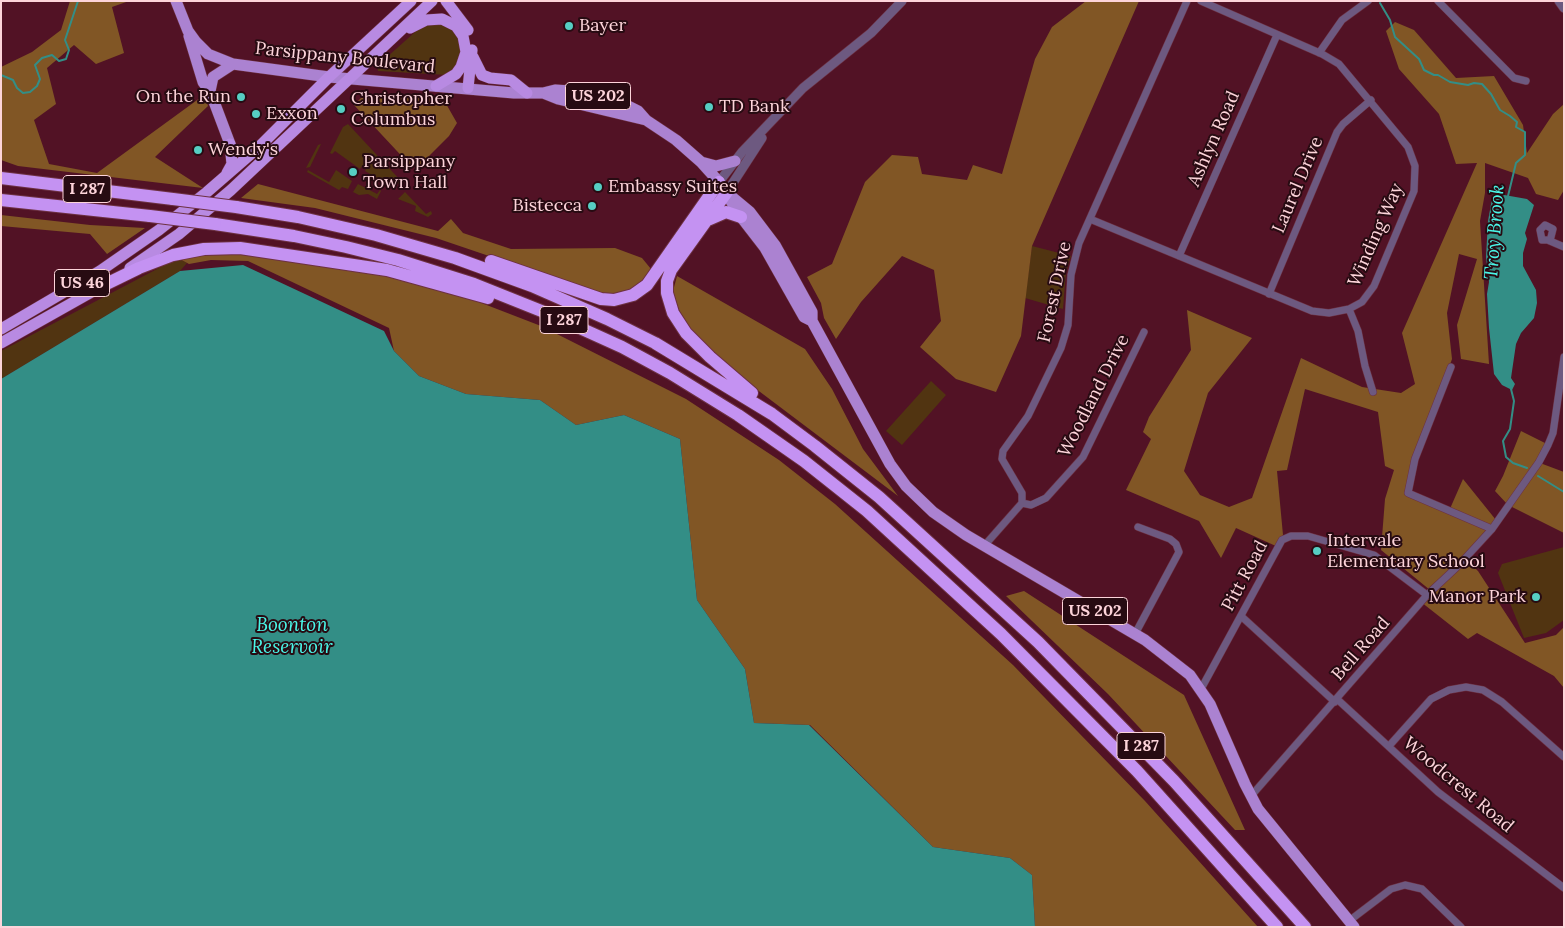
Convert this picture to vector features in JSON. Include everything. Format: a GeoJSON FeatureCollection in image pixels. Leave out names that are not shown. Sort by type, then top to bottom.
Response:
{"type":"FeatureCollection","features":[{"type":"Feature","properties":{"kind":"highway","name":"US 46"},"geometry":{"type":"LineString","coordinates":[[1,329],[100,271],[159,230],[224,178],[260,146],[329,77],[411,1]]}},
{"type":"Feature","properties":{"kind":"highway","name":"US 46"},"geometry":{"type":"LineString","coordinates":[[1,343],[96,289],[150,255],[205,213],[432,1]]}},
{"type":"Feature","properties":{"kind":"highway"},"geometry":{"type":"LineString","coordinates":[[446,1],[467,28],[475,65],[482,75],[490,78],[511,80],[527,93]]}},
{"type":"Feature","properties":{"kind":"highway"},"geometry":{"type":"LineString","coordinates":[[390,41],[426,20],[446,20],[459,29],[466,48],[461,67],[453,76],[436,86]]}},
{"type":"Feature","properties":{"kind":"highway"},"geometry":{"type":"LineString","coordinates":[[468,88],[472,46]]}},
{"type":"Feature","properties":{"kind":"highway"},"geometry":{"type":"LineString","coordinates":[[230,144],[241,151],[249,151],[260,146]]}},
{"type":"Feature","properties":{"kind":"highway"},"geometry":{"type":"LineString","coordinates":[[224,178],[232,164],[230,144]]}},
{"type":"Feature","properties":{"kind":"highway","name":"I 287"},"geometry":{"type":"LineString","coordinates":[[1,178],[236,207],[298,217],[376,235],[455,258],[532,286],[607,319],[679,356],[756,404],[816,446],[919,532],[1038,642],[1174,781],[1305,927]]}},
{"type":"Feature","properties":{"kind":"highway"},"geometry":{"type":"LineString","coordinates":[[236,207],[368,226],[459,251],[594,297],[614,300],[633,295],[647,285],[723,187]]}},
{"type":"Feature","properties":{"kind":"highway"},"geometry":{"type":"LineString","coordinates":[[723,187],[705,222],[668,275],[667,293],[673,313],[686,333],[710,357],[816,446]]}},
{"type":"Feature","properties":{"kind":"highway","name":"I 287"},"geometry":{"type":"LineString","coordinates":[[1,200],[215,224],[321,241],[449,276],[574,324],[670,373],[746,420],[804,461],[860,505],[924,562],[1019,651],[1121,754],[1203,842],[1277,927]]}},
{"type":"Feature","properties":{"kind":"highway"},"geometry":{"type":"LineString","coordinates":[[705,222],[716,214],[726,212],[741,217]]}},
{"type":"Feature","properties":{"kind":"highway"},"geometry":{"type":"LineString","coordinates":[[96,289],[139,268],[188,251],[224,248],[256,249],[387,270],[453,287],[536,315],[670,373]]}},
{"type":"Feature","properties":{"kind":"highway"},"geometry":{"type":"LineString","coordinates":[[1261,876],[1313,927]]}},
{"type":"Feature","properties":{"kind":"main road","name":"Parsippany Boulevard"},"geometry":{"type":"LineString","coordinates":[[176,1],[188,32],[208,54],[233,64],[329,77],[544,93],[558,99],[646,120],[676,140],[701,162],[723,187],[750,212],[775,245],[812,312],[812,321],[899,477],[933,512],[984,546],[1135,634],[1178,664],[1201,689],[1210,704],[1251,796],[1269,825],[1351,924]]}},
{"type":"Feature","properties":{"kind":"main road"},"geometry":{"type":"LineString","coordinates":[[188,32],[203,82],[210,91],[230,144]]}},
{"type":"Feature","properties":{"kind":"main road"},"geometry":{"type":"LineString","coordinates":[[210,91],[213,77],[233,64]]}},
{"type":"Feature","properties":{"kind":"main road"},"geometry":{"type":"LineString","coordinates":[[701,162],[716,166],[735,161]]}},
{"type":"Feature","properties":{"kind":"main road","name":"Parsippany Boulevard"},"geometry":{"type":"LineString","coordinates":[[723,187],[741,217],[765,248],[804,317],[812,321]]}},
{"type":"Feature","properties":{"kind":"street"},"geometry":{"type":"LineString","coordinates":[[723,187],[735,161],[770,123],[804,88],[871,33],[902,1]]}},
{"type":"Feature","properties":{"kind":"street","name":"Forest Drive"},"geometry":{"type":"LineString","coordinates":[[1022,503],[1022,493],[1002,455],[1028,416],[1065,336],[1073,267],[1079,243],[1187,1]]}},
{"type":"Feature","properties":{"kind":"street","name":"Winding Way"},"geometry":{"type":"LineString","coordinates":[[1090,219],[1320,313],[1336,313],[1350,309],[1362,302],[1374,286],[1416,182],[1415,166],[1410,150],[1344,68],[1319,53],[1201,1]]}},
{"type":"Feature","properties":{"kind":"street"},"geometry":{"type":"LineString","coordinates":[[1319,53],[1342,20],[1368,1]]}},
{"type":"Feature","properties":{"kind":"street"},"geometry":{"type":"LineString","coordinates":[[1438,1],[1514,78],[1526,81]]}},
{"type":"Feature","properties":{"kind":"street"},"geometry":{"type":"LineString","coordinates":[[1559,1],[1564,8]]}},
{"type":"Feature","properties":{"kind":"street","name":"Ashlyn Road"},"geometry":{"type":"LineString","coordinates":[[1180,256],[1277,35]]}},
{"type":"Feature","properties":{"kind":"street","name":"Laurel Drive"},"geometry":{"type":"LineString","coordinates":[[1270,294],[1337,132],[1343,124],[1371,100]]}},
{"type":"Feature","properties":{"kind":"street"},"geometry":{"type":"LineString","coordinates":[[723,187],[770,123]]}},
{"type":"Feature","properties":{"kind":"street"},"geometry":{"type":"LineString","coordinates":[[1550,241],[1564,247]]}},
{"type":"Feature","properties":{"kind":"street"},"geometry":{"type":"LineString","coordinates":[[1350,309],[1358,331],[1365,366],[1373,392]]}},
{"type":"Feature","properties":{"kind":"street","name":"Woodland Drive"},"geometry":{"type":"LineString","coordinates":[[1022,503],[1032,505],[1046,498],[1083,457],[1144,332]]}},
{"type":"Feature","properties":{"kind":"street","name":"Bell Road"},"geometry":{"type":"LineString","coordinates":[[1251,796],[1427,595],[1459,565],[1494,526],[1539,462],[1553,434],[1564,357]]}},
{"type":"Feature","properties":{"kind":"street"},"geometry":{"type":"LineString","coordinates":[[1451,367],[1415,459],[1408,493],[1494,526]]}},
{"type":"Feature","properties":{"kind":"street"},"geometry":{"type":"LineString","coordinates":[[984,546],[1022,503]]}},
{"type":"Feature","properties":{"kind":"street"},"geometry":{"type":"LineString","coordinates":[[1135,634],[1179,552],[1176,544],[1170,539],[1138,527]]}},
{"type":"Feature","properties":{"kind":"street","name":"Pitt Road"},"geometry":{"type":"LineString","coordinates":[[1201,689],[1282,540],[1291,536],[1308,536],[1374,555],[1427,595]]}},
{"type":"Feature","properties":{"kind":"street","name":"Woodcrest Road"},"geometry":{"type":"LineString","coordinates":[[1241,616],[1389,746],[1438,792],[1564,888]]}},
{"type":"Feature","properties":{"kind":"street"},"geometry":{"type":"LineString","coordinates":[[1389,746],[1431,700],[1448,690],[1466,687],[1483,690],[1502,702],[1564,757]]}},
{"type":"Feature","properties":{"kind":"street"},"geometry":{"type":"LineString","coordinates":[[1351,924],[1391,889],[1405,885],[1422,889],[1462,927]]}},
{"type":"Feature","properties":{"kind":"shaded area"},"geometry":{"type":"Polygon","coordinates":[[[70,1],[129,1],[112,7],[124,53],[96,64],[74,45],[47,68],[56,104],[34,120],[49,164],[97,173],[204,95],[208,106],[155,157],[203,188],[18,166],[1,160],[1,67],[32,52],[61,30],[70,1]]]}},
{"type":"Feature","properties":{"kind":"shaded area"},"geometry":{"type":"Polygon","coordinates":[[[1086,1],[1139,1],[1032,246],[1021,336],[996,392],[956,379],[920,347],[941,321],[934,270],[902,256],[861,302],[836,339],[824,318],[821,303],[807,277],[832,264],[865,182],[892,155],[918,157],[922,174],[967,180],[973,165],[1002,174],[1035,59],[1052,27],[1086,1]]]}},
{"type":"Feature","properties":{"kind":"shaded area"},"geometry":{"type":"Polygon","coordinates":[[[1395,22],[1414,30],[1456,78],[1494,76],[1523,125],[1527,153],[1553,114],[1564,104],[1564,190],[1558,200],[1536,194],[1528,178],[1485,163],[1485,193],[1480,221],[1489,364],[1461,359],[1457,325],[1477,259],[1459,254],[1447,313],[1452,359],[1407,490],[1449,511],[1463,479],[1496,520],[1466,559],[1478,571],[1525,643],[1556,635],[1564,627],[1564,688],[1554,676],[1477,633],[1468,639],[1421,602],[1430,590],[1381,550],[1385,499],[1394,470],[1385,466],[1378,412],[1305,389],[1287,470],[1277,471],[1283,535],[1278,547],[1236,528],[1221,558],[1199,521],[1126,490],[1151,439],[1143,432],[1149,417],[1191,350],[1187,310],[1252,338],[1208,393],[1184,471],[1200,495],[1229,507],[1252,498],[1301,358],[1362,387],[1401,393],[1415,384],[1402,333],[1477,163],[1456,164],[1439,114],[1399,69],[1386,31],[1395,22]]]}},
{"type":"Feature","properties":{"kind":"shaded area"},"geometry":{"type":"Polygon","coordinates":[[[424,24],[446,24],[461,38],[461,63],[447,75],[378,71],[377,66],[424,24]]]}},
{"type":"Feature","properties":{"kind":"shaded area"},"geometry":{"type":"Polygon","coordinates":[[[362,97],[429,98],[445,102],[457,123],[449,136],[420,165],[410,165],[354,105],[362,97]]]}},
{"type":"Feature","properties":{"kind":"shaded area"},"geometry":{"type":"Polygon","coordinates":[[[348,124],[402,184],[386,183],[381,188],[384,182],[365,171],[366,169],[362,166],[360,169],[335,151],[332,154],[330,153],[343,127],[348,124]]]}},
{"type":"Feature","properties":{"kind":"shaded area"},"geometry":{"type":"Polygon","coordinates":[[[321,144],[310,167],[306,168],[318,145],[321,144]]]}},
{"type":"Feature","properties":{"kind":"shaded area"},"geometry":{"type":"Polygon","coordinates":[[[308,170],[329,182],[336,170],[352,181],[348,189],[342,187],[339,190],[307,172],[308,170]]]}},
{"type":"Feature","properties":{"kind":"shaded area"},"geometry":{"type":"Polygon","coordinates":[[[258,184],[438,231],[451,219],[463,233],[511,249],[615,248],[642,258],[651,269],[642,284],[627,293],[610,294],[595,292],[436,238],[315,208],[241,198],[258,184]]]}},
{"type":"Feature","properties":{"kind":"shaded area"},"geometry":{"type":"Polygon","coordinates":[[[358,184],[377,194],[380,190],[377,199],[368,194],[359,195],[353,192],[358,184]]]}},
{"type":"Feature","properties":{"kind":"shaded area"},"geometry":{"type":"Polygon","coordinates":[[[405,192],[426,214],[431,211],[432,214],[428,217],[415,211],[416,206],[398,199],[405,192]]]}},
{"type":"Feature","properties":{"kind":"shaded area"},"geometry":{"type":"Polygon","coordinates":[[[1,215],[90,225],[145,228],[107,254],[90,234],[1,226],[1,215]]]}},
{"type":"Feature","properties":{"kind":"shaded area"},"geometry":{"type":"Polygon","coordinates":[[[1032,246],[1071,256],[1066,272],[1063,309],[1025,298],[1032,246]]]}},
{"type":"Feature","properties":{"kind":"shaded area"},"geometry":{"type":"Polygon","coordinates":[[[233,250],[392,275],[453,292],[541,326],[686,399],[779,460],[835,504],[1013,665],[1145,801],[1258,927],[1035,927],[1032,875],[1010,858],[933,847],[810,725],[754,723],[745,669],[697,600],[680,439],[624,415],[576,425],[540,400],[466,394],[419,376],[394,351],[389,328],[248,261],[211,260],[189,264],[178,258],[233,250]]]}},
{"type":"Feature","properties":{"kind":"shaded area"},"geometry":{"type":"Polygon","coordinates":[[[178,258],[187,263],[180,271],[1,379],[1,351],[178,258]]]}},
{"type":"Feature","properties":{"kind":"shaded area"},"geometry":{"type":"Polygon","coordinates":[[[677,276],[805,349],[832,389],[863,449],[898,496],[731,370],[692,331],[679,310],[673,291],[677,276]]]}},
{"type":"Feature","properties":{"kind":"shaded area"},"geometry":{"type":"Polygon","coordinates":[[[931,381],[946,395],[902,445],[886,431],[931,381]]]}},
{"type":"Feature","properties":{"kind":"shaded area"},"geometry":{"type":"Polygon","coordinates":[[[1521,431],[1549,445],[1540,463],[1564,472],[1564,533],[1508,505],[1495,491],[1521,431]]]}},
{"type":"Feature","properties":{"kind":"shaded area","name":"Manor Park"},"geometry":{"type":"Polygon","coordinates":[[[1564,547],[1564,620],[1546,633],[1524,638],[1498,573],[1502,564],[1564,547]]]}},
{"type":"Feature","properties":{"kind":"shaded area"},"geometry":{"type":"Polygon","coordinates":[[[1024,591],[1184,695],[1245,830],[1235,830],[1108,694],[1006,596],[1024,591]]]}},
{"type":"Feature","properties":{"kind":"water"},"geometry":{"type":"Polygon","coordinates":[[[1493,193],[1527,199],[1534,205],[1525,233],[1527,239],[1523,253],[1523,266],[1536,290],[1537,303],[1534,318],[1521,333],[1516,344],[1511,378],[1515,384],[1512,390],[1502,385],[1494,374],[1489,328],[1487,294],[1489,282],[1486,257],[1488,221],[1493,193]]]}},
{"type":"Feature","properties":{"kind":"water","name":"Boonton Reservoir"},"geometry":{"type":"Polygon","coordinates":[[[243,265],[384,331],[394,351],[419,376],[466,394],[540,400],[576,425],[624,415],[680,439],[697,600],[745,669],[754,723],[809,725],[933,847],[1010,858],[1032,875],[1035,927],[1,927],[1,379],[180,271],[243,265]]]}},
{"type":"Feature","properties":{"kind":"waterway","name":"Troy Brook"},"geometry":{"type":"LineString","coordinates":[[1,75],[13,80],[17,88],[23,93],[30,92],[37,86],[40,79],[35,65],[42,58],[52,55],[59,61],[66,59],[69,50],[65,40],[78,1]]}},
{"type":"Feature","properties":{"kind":"waterway","name":"Troy Brook"},"geometry":{"type":"LineString","coordinates":[[1380,3],[1390,20],[1395,37],[1419,59],[1424,70],[1450,82],[1468,85],[1474,83],[1482,84],[1491,94],[1500,110],[1517,122],[1516,127],[1525,132],[1525,155],[1516,163],[1508,196]]}},
{"type":"Feature","properties":{"kind":"waterway","name":"Troy Brook"},"geometry":{"type":"LineString","coordinates":[[1511,389],[1514,401],[1510,429],[1503,441],[1506,457],[1513,463],[1527,468]]}},
{"type":"Feature","properties":{"kind":"waterway","name":"Troy Brook"},"geometry":{"type":"LineString","coordinates":[[1538,476],[1564,492]]}},
{"type":"Feature","properties":{"kind":"place","name":"Bayer"},"geometry":{"type":"Point","coordinates":[569,26]}},
{"type":"Feature","properties":{"kind":"place","name":"On the Run"},"geometry":{"type":"Point","coordinates":[241,97]}},
{"type":"Feature","properties":{"kind":"place","name":"TD Bank"},"geometry":{"type":"Point","coordinates":[709,107]}},
{"type":"Feature","properties":{"kind":"place","name":"Christopher Columbus"},"geometry":{"type":"Point","coordinates":[341,109]}},
{"type":"Feature","properties":{"kind":"place","name":"Exxon"},"geometry":{"type":"Point","coordinates":[256,114]}},
{"type":"Feature","properties":{"kind":"place","name":"Wendy's"},"geometry":{"type":"Point","coordinates":[198,150]}},
{"type":"Feature","properties":{"kind":"place","name":"Parsippany Town Hall"},"geometry":{"type":"Point","coordinates":[353,172]}},
{"type":"Feature","properties":{"kind":"place","name":"Embassy Suites"},"geometry":{"type":"Point","coordinates":[598,187]}},
{"type":"Feature","properties":{"kind":"place","name":"Bistecca"},"geometry":{"type":"Point","coordinates":[592,206]}},
{"type":"Feature","properties":{"kind":"place","name":"Intervale Elementary School"},"geometry":{"type":"Point","coordinates":[1317,551]}},
{"type":"Feature","properties":{"kind":"place","name":"Manor Park"},"geometry":{"type":"Point","coordinates":[1536,597]}}]}
